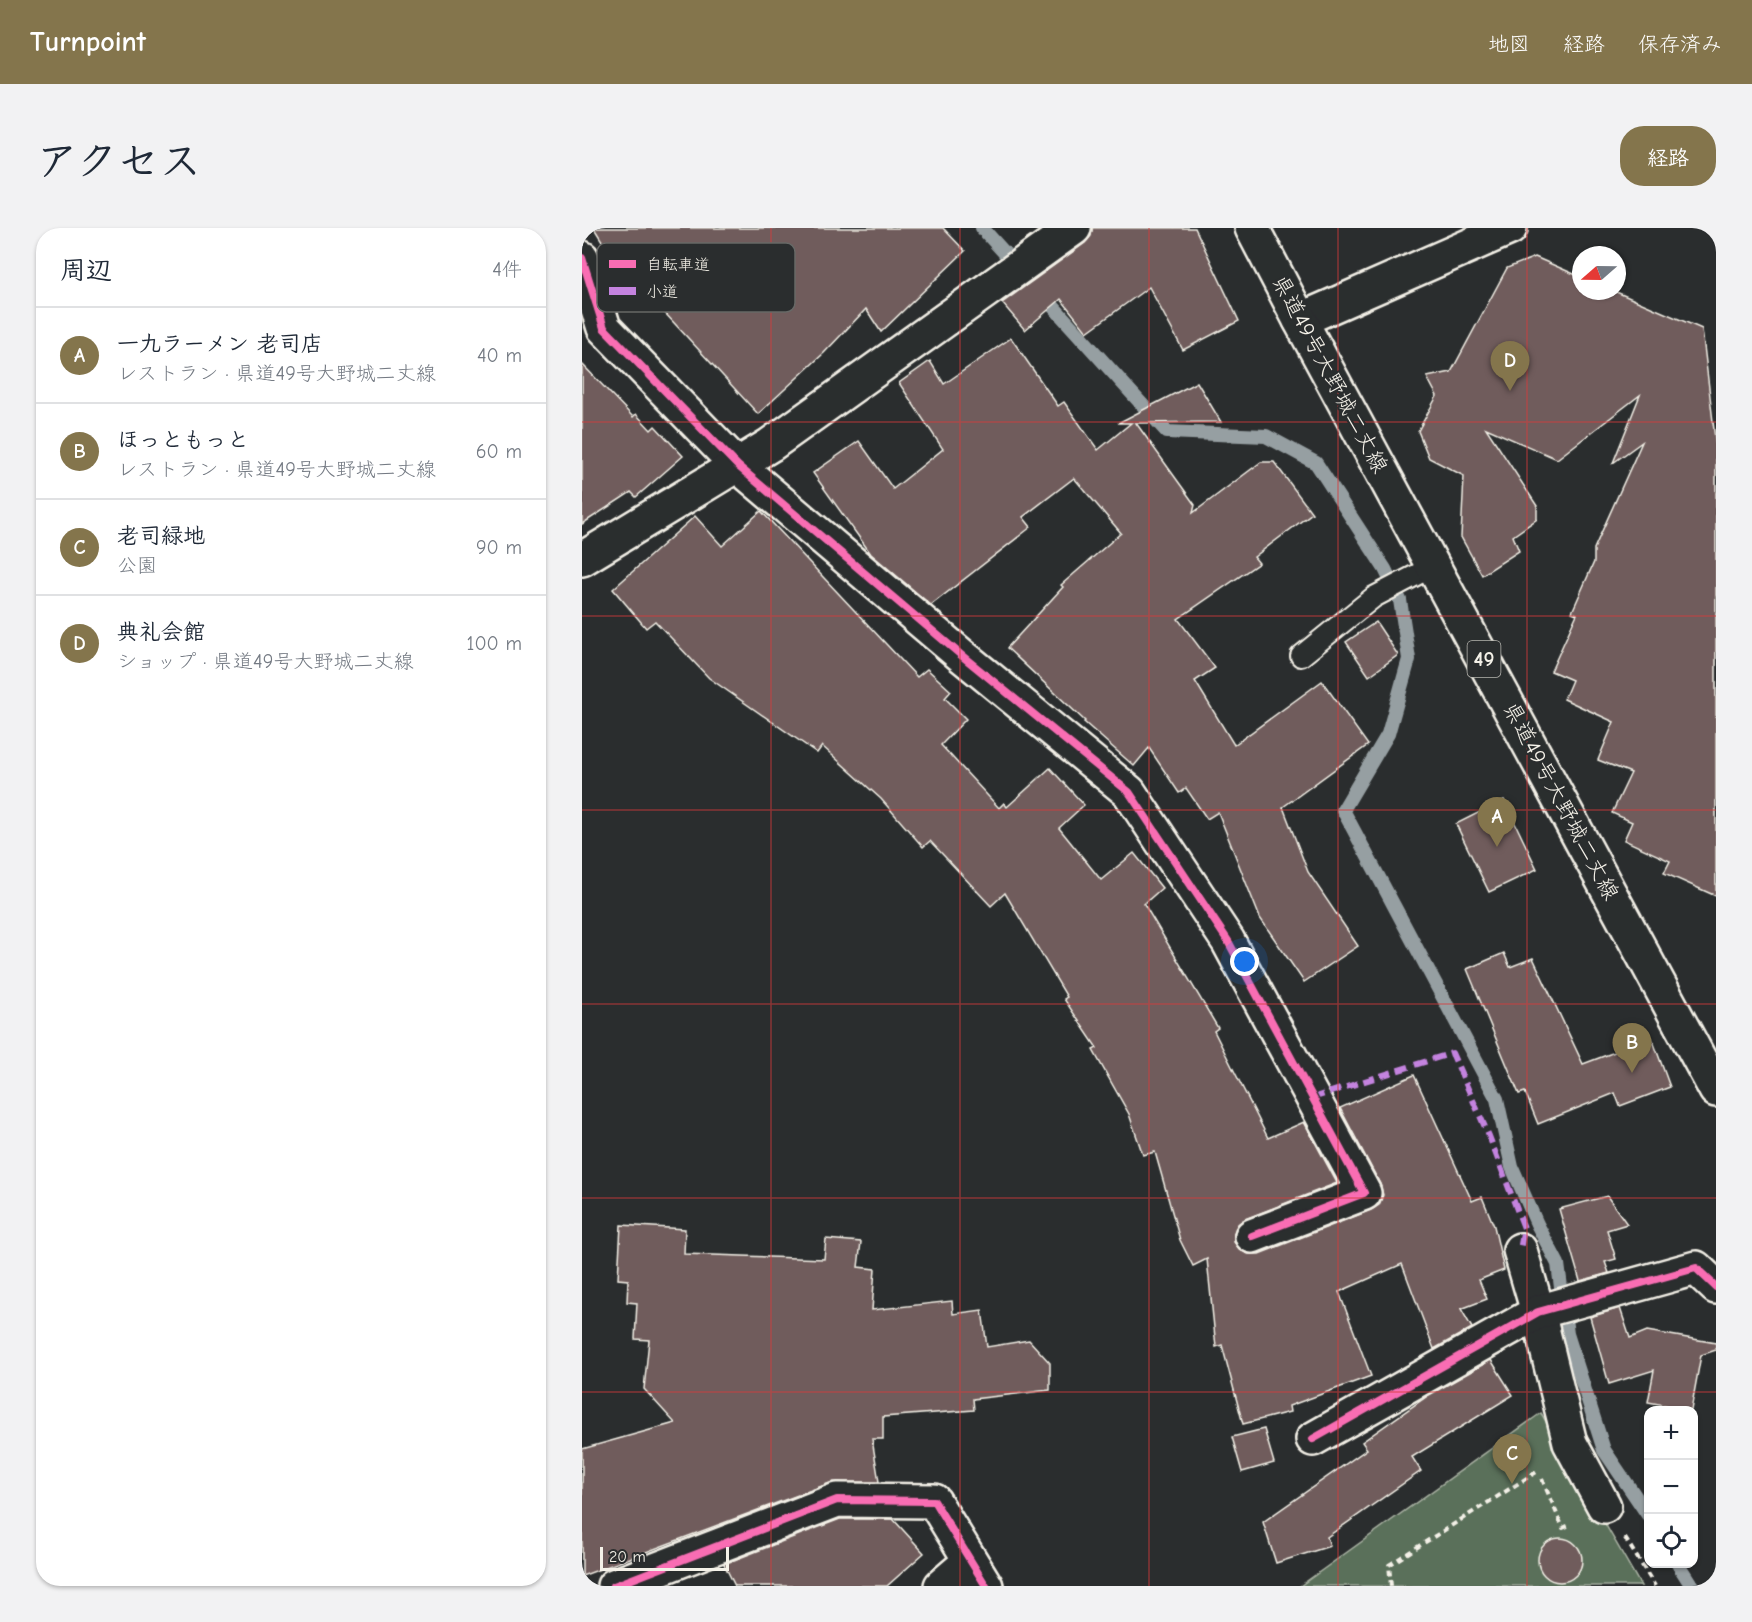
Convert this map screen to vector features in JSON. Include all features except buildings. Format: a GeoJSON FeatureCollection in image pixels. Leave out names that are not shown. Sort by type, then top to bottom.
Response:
{"type":"FeatureCollection","features":[{"type":"Feature","properties":{"kind":"street"},"geometry":{"type":"LineString","coordinates":[[582,559],[770,446],[1074,228]]}},
{"type":"Feature","properties":{"kind":"street","name":"県道49号大野城二丈線"},"geometry":{"type":"LineString","coordinates":[[1252,228],[1716,1090]]}},
{"type":"Feature","properties":{"kind":"street"},"geometry":{"type":"LineString","coordinates":[[1300,320],[1510,228]]}},
{"type":"Feature","properties":{"kind":"street"},"geometry":{"type":"LineString","coordinates":[[582,258],[597,306]]}},
{"type":"Feature","properties":{"kind":"street"},"geometry":{"type":"LineString","coordinates":[[599,312],[604,328],[738,466],[961,655],[1129,792],[1227,941],[1364,1193],[1252,1236]]}},
{"type":"Feature","properties":{"kind":"street"},"geometry":{"type":"LineString","coordinates":[[1520,1251],[1538,1312],[1570,1443],[1604,1506]]}},
{"type":"Feature","properties":{"kind":"street"},"geometry":{"type":"LineString","coordinates":[[1313,1439],[1538,1312],[1696,1268],[1716,1287]]}},
{"type":"Feature","properties":{"kind":"street"},"geometry":{"type":"LineString","coordinates":[[614,1586],[837,1500],[934,1502],[978,1573],[940,1586]]}},
{"type":"Feature","properties":{"kind":"lane"},"geometry":{"type":"LineString","coordinates":[[1301,656],[1374,597],[1420,573]]}},
{"type":"Feature","properties":{"kind":"path"},"geometry":{"type":"LineString","coordinates":[[1391,1586],[1389,1565],[1538,1471],[1563,1528],[1604,1506],[1654,1586]]}},
{"type":"Feature","properties":{"kind":"green space"},"geometry":{"type":"Polygon","coordinates":[[[1541,1413],[1641,1586],[1300,1586],[1541,1413]]]}},
{"type":"Feature","properties":{"kind":"waterway"},"geometry":{"type":"LineString","coordinates":[[982,228],[1167,432],[1266,436],[1316,463],[1385,569],[1400,600],[1409,659],[1388,734],[1343,810],[1497,1099],[1512,1167],[1537,1224],[1558,1264],[1567,1334],[1604,1450],[1647,1514]]}},
{"type":"Feature","properties":{"kind":"waterway"},"geometry":{"type":"LineString","coordinates":[[1681,1568],[1692,1586]]}},
{"type":"Feature","properties":{"kind":"marked path"},"geometry":{"type":"LineString","coordinates":[[1312,1098],[1452,1053],[1489,1136],[1524,1228],[1520,1250]]}},
{"type":"Feature","properties":{"kind":"cycle path"},"geometry":{"type":"LineString","coordinates":[[582,258],[597,306]]}},
{"type":"Feature","properties":{"kind":"cycle path"},"geometry":{"type":"LineString","coordinates":[[599,312],[604,328],[738,466],[961,655],[1129,792],[1228,941],[1364,1193],[1252,1236]]}},
{"type":"Feature","properties":{"kind":"cycle path"},"geometry":{"type":"LineString","coordinates":[[1313,1439],[1538,1312],[1696,1268],[1716,1287]]}},
{"type":"Feature","properties":{"kind":"cycle path"},"geometry":{"type":"LineString","coordinates":[[614,1586],[837,1500],[934,1501],[986,1586]]}},
{"type":"Feature","properties":{"kind":"place","name":"典礼会館"},"geometry":{"type":"Point","coordinates":[1510,391]}},
{"type":"Feature","properties":{"kind":"place","name":"一九ラーメン 老司店"},"geometry":{"type":"Point","coordinates":[1497,847]}},
{"type":"Feature","properties":{"kind":"place","name":"ほっともっと"},"geometry":{"type":"Point","coordinates":[1632,1073]}},
{"type":"Feature","properties":{"kind":"place","name":"老司緑地"},"geometry":{"type":"Point","coordinates":[1512,1484]}}]}
